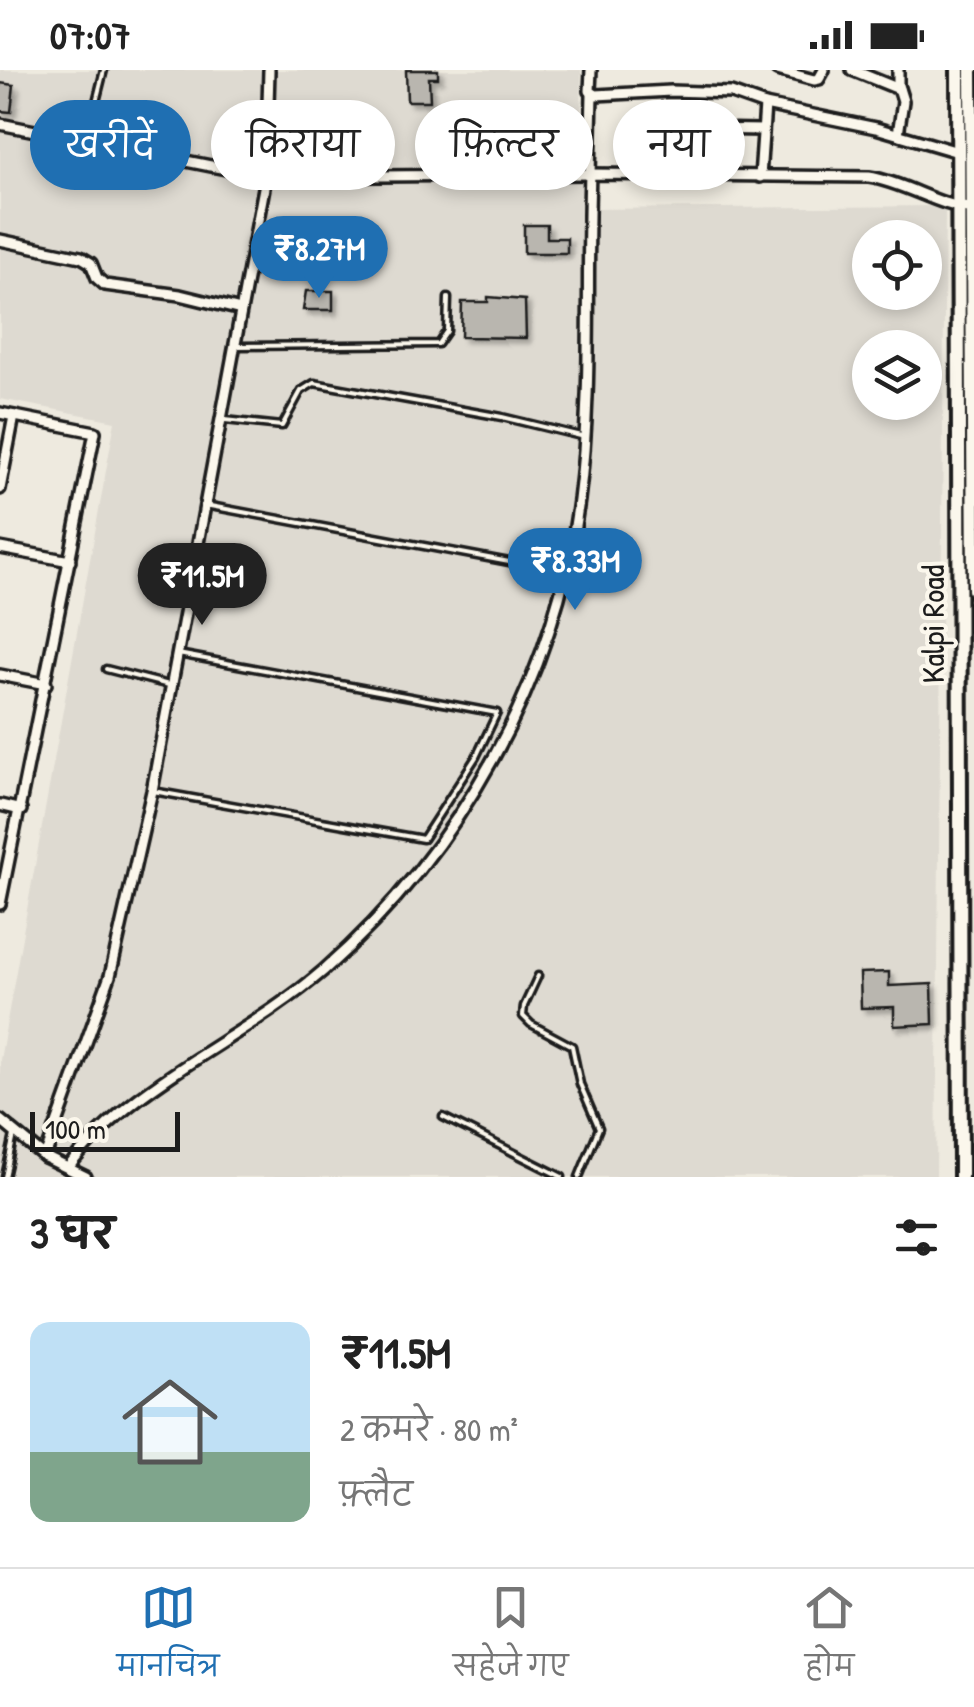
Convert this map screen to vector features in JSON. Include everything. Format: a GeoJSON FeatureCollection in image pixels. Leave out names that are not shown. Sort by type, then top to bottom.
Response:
{"type":"FeatureCollection","features":[{"type":"Feature","properties":{"kind":"main road","name":"Kalpi Road"},"geometry":{"type":"LineString","coordinates":[[958,70],[974,590]]}},
{"type":"Feature","properties":{"kind":"main road","name":"Kalpi Road"},"geometry":{"type":"LineString","coordinates":[[961,1177],[965,208],[971,70]]}},
{"type":"Feature","properties":{"kind":"street"},"geometry":{"type":"LineString","coordinates":[[268,100],[269,70]]}},
{"type":"Feature","properties":{"kind":"street"},"geometry":{"type":"LineString","coordinates":[[591,70],[592,100]]}},
{"type":"Feature","properties":{"kind":"street"},"geometry":{"type":"LineString","coordinates":[[777,70],[814,80],[824,70]]}},
{"type":"Feature","properties":{"kind":"street"},"geometry":{"type":"LineString","coordinates":[[842,70],[852,70],[899,89]]}},
{"type":"Feature","properties":{"kind":"street"},"geometry":{"type":"LineString","coordinates":[[898,70],[903,102],[898,134]]}},
{"type":"Feature","properties":{"kind":"street"},"geometry":{"type":"LineString","coordinates":[[592,94],[720,92],[958,152]]}},
{"type":"Feature","properties":{"kind":"street"},"geometry":{"type":"LineString","coordinates":[[760,177],[764,105]]}},
{"type":"Feature","properties":{"kind":"street"},"geometry":{"type":"LineString","coordinates":[[0,124],[30,130]]}},
{"type":"Feature","properties":{"kind":"street"},"geometry":{"type":"LineString","coordinates":[[745,130],[763,130]]}},
{"type":"Feature","properties":{"kind":"street"},"geometry":{"type":"LineString","coordinates":[[593,174],[882,179],[965,208]]}},
{"type":"Feature","properties":{"kind":"street"},"geometry":{"type":"LineString","coordinates":[[45,1157],[110,976],[152,791],[264,190]]}},
{"type":"Feature","properties":{"kind":"street"},"geometry":{"type":"LineString","coordinates":[[68,1168],[107,1124],[150,1088],[289,999],[340,956],[388,906],[462,812],[524,700],[570,552],[585,437],[590,190]]}},
{"type":"Feature","properties":{"kind":"street"},"geometry":{"type":"LineString","coordinates":[[0,240],[81,256],[90,263],[100,282],[112,287],[242,310]]}},
{"type":"Feature","properties":{"kind":"street"},"geometry":{"type":"LineString","coordinates":[[0,413],[95,432],[0,904]]}},
{"type":"Feature","properties":{"kind":"street"},"geometry":{"type":"LineString","coordinates":[[0,490],[2,463],[14,416]]}},
{"type":"Feature","properties":{"kind":"street"},"geometry":{"type":"LineString","coordinates":[[0,548],[70,561]]}},
{"type":"Feature","properties":{"kind":"street"},"geometry":{"type":"LineString","coordinates":[[0,675],[46,684]]}},
{"type":"Feature","properties":{"kind":"street"},"geometry":{"type":"LineString","coordinates":[[0,805],[21,810]]}},
{"type":"Feature","properties":{"kind":"street"},"geometry":{"type":"LineString","coordinates":[[0,1120],[45,1157],[86,1177]]}},
{"type":"Feature","properties":{"kind":"lane"},"geometry":{"type":"LineString","coordinates":[[97,100],[104,70]]}},
{"type":"Feature","properties":{"kind":"lane"},"geometry":{"type":"LineString","coordinates":[[235,346],[438,344],[447,331],[448,298]]}},
{"type":"Feature","properties":{"kind":"lane"},"geometry":{"type":"LineString","coordinates":[[221,420],[282,426],[301,391],[314,383],[516,420],[585,437]]}},
{"type":"Feature","properties":{"kind":"lane"},"geometry":{"type":"LineString","coordinates":[[205,505],[520,564]]}},
{"type":"Feature","properties":{"kind":"lane"},"geometry":{"type":"LineString","coordinates":[[152,791],[423,839],[462,781],[497,714],[178,654]]}},
{"type":"Feature","properties":{"kind":"lane"},"geometry":{"type":"LineString","coordinates":[[106,669],[172,686]]}},
{"type":"Feature","properties":{"kind":"lane"},"geometry":{"type":"LineString","coordinates":[[538,976],[524,1006],[524,1016],[531,1024],[572,1046],[580,1084],[599,1128],[579,1177]]}},
{"type":"Feature","properties":{"kind":"lane"},"geometry":{"type":"LineString","coordinates":[[443,1117],[562,1177]]}},
{"type":"Feature","properties":{"kind":"lane"},"geometry":{"type":"LineString","coordinates":[[5,1177],[15,1130]]}},
{"type":"Feature","properties":{"kind":"shaded area"},"geometry":{"type":"Polygon","coordinates":[[[0,70],[581,70],[581,100],[415,100],[415,190],[583,190],[583,209],[945,206],[936,1177],[0,1177],[0,1060],[115,421],[0,399],[0,70]]]}},
{"type":"Feature","properties":{"kind":"building"},"geometry":{"type":"Polygon","coordinates":[[[406,70],[438,70],[438,78],[429,78],[430,100],[407,101],[406,70]]]}},
{"type":"Feature","properties":{"kind":"building"},"geometry":{"type":"Polygon","coordinates":[[[0,83],[14,85],[11,112],[0,111],[0,83]]]}},
{"type":"Feature","properties":{"kind":"building"},"geometry":{"type":"Polygon","coordinates":[[[524,225],[547,225],[547,238],[567,238],[567,253],[524,253],[524,225]]]}},
{"type":"Feature","properties":{"kind":"building"},"geometry":{"type":"Polygon","coordinates":[[[306,291],[333,291],[333,310],[303,310],[306,291]]]}},
{"type":"Feature","properties":{"kind":"building"},"geometry":{"type":"Polygon","coordinates":[[[488,297],[525,300],[526,338],[461,337],[462,302],[488,302],[488,297]]]}},
{"type":"Feature","properties":{"kind":"building"},"geometry":{"type":"Polygon","coordinates":[[[889,972],[889,986],[932,984],[933,1024],[894,1026],[894,1007],[861,1008],[860,973],[889,972]]]}}]}
